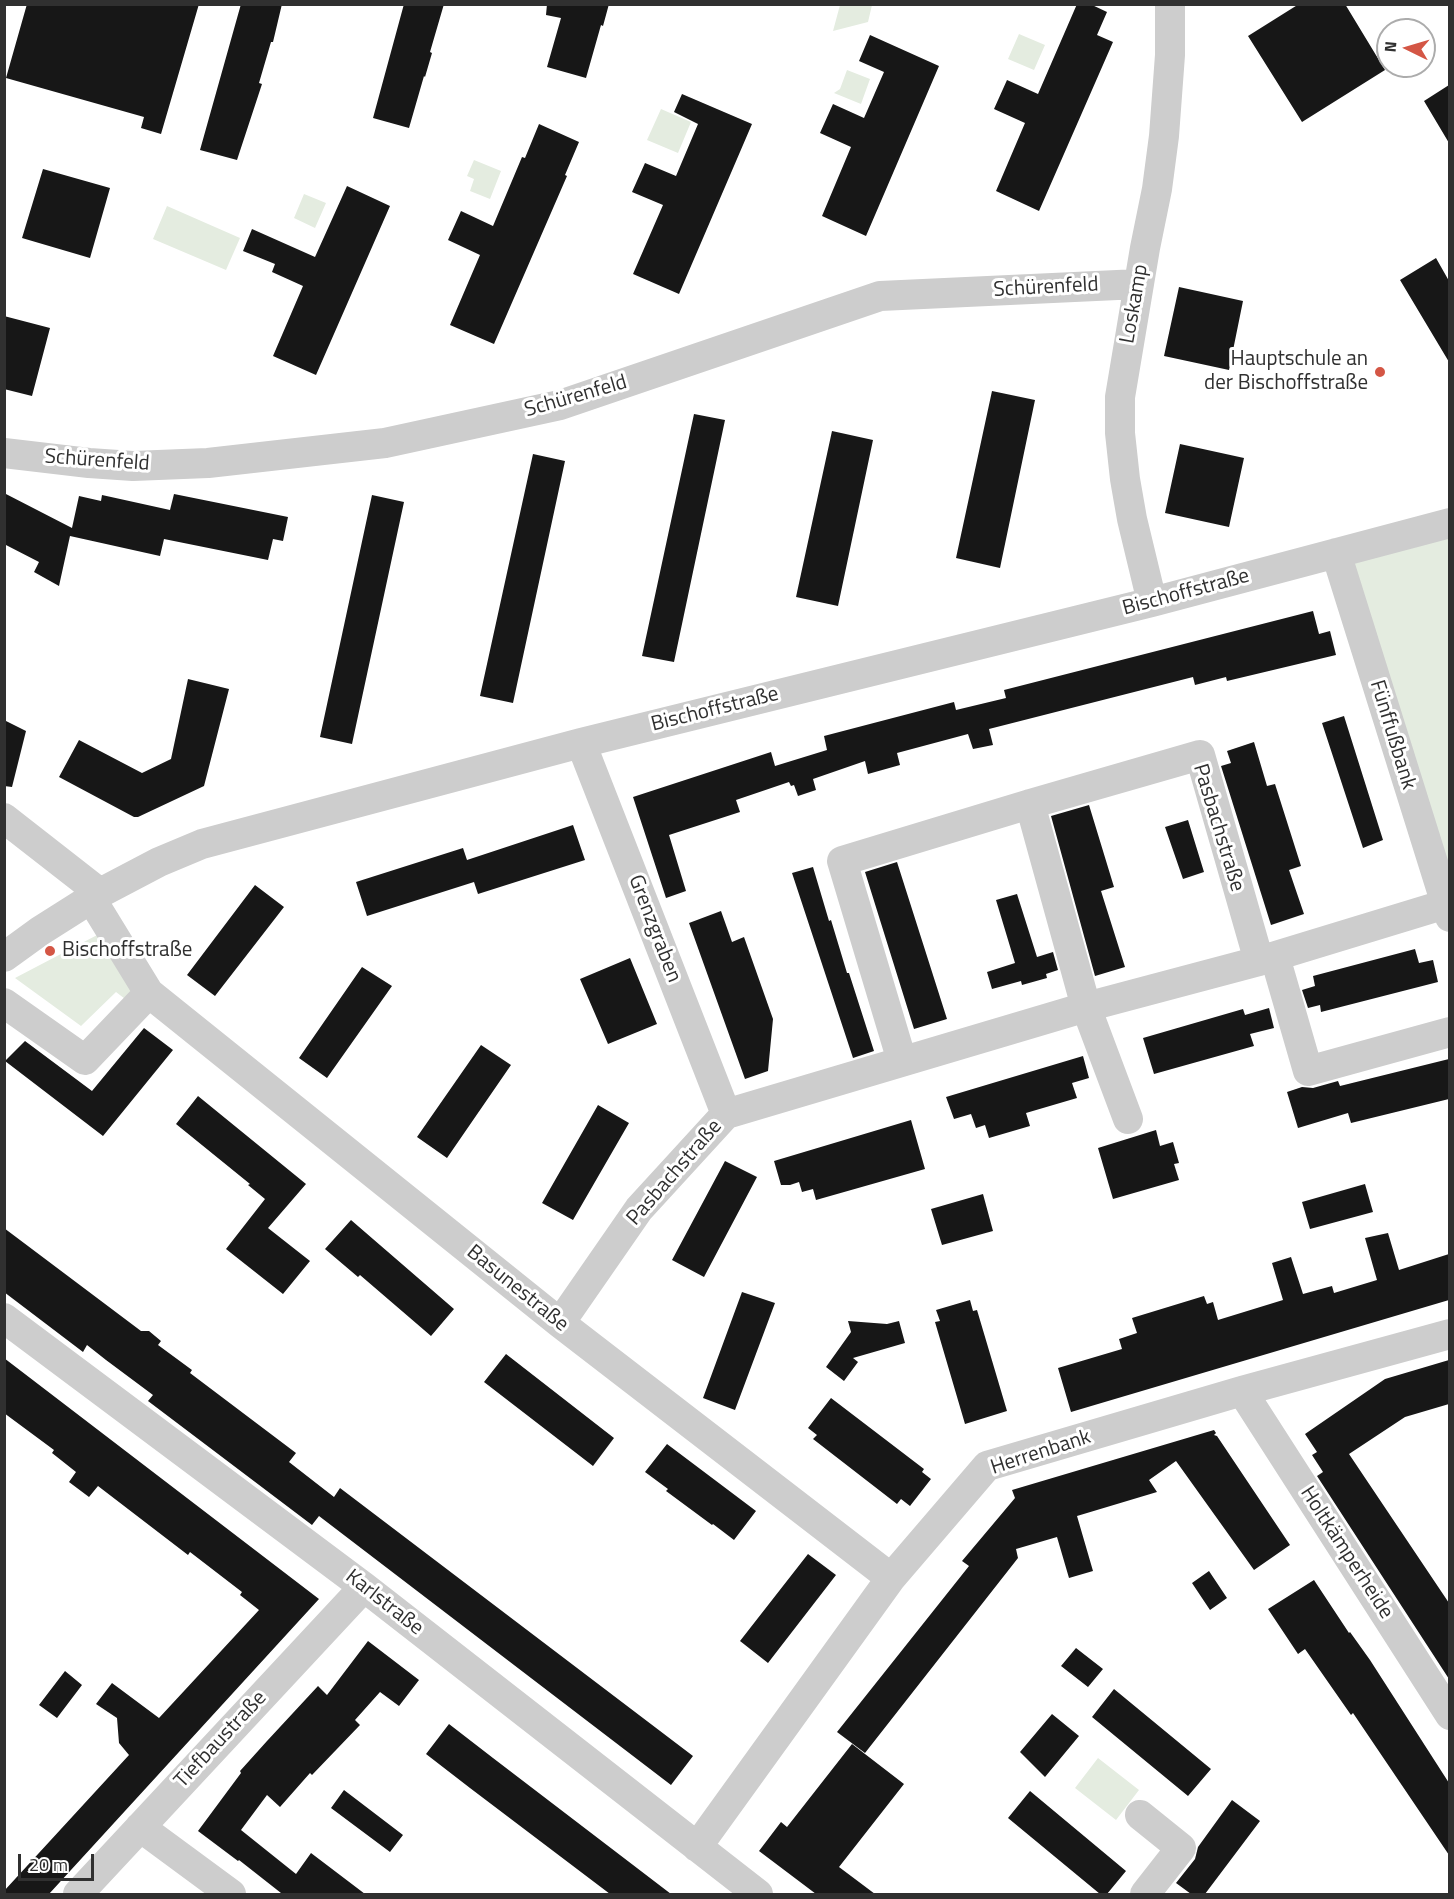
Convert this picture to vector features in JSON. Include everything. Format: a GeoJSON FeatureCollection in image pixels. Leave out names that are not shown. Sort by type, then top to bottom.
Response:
{"type":"FeatureCollection","features":[{"type":"Feature","properties":{"kind":"street","name":"Loskamp"},"geometry":{"type":"LineString","coordinates":[[1152,602],[1132,519],[1120,432],[1120,397],[1157,189],[1164,136],[1170,55],[1170,4]]}},
{"type":"Feature","properties":{"kind":"street","name":"Schürenfeld"},"geometry":{"type":"LineString","coordinates":[[4,453],[133,466],[208,463],[385,443],[560,405],[880,296],[1139,284]]}},
{"type":"Feature","properties":{"kind":"street","name":"Bischoffstraße"},"geometry":{"type":"LineString","coordinates":[[4,957],[40,931],[96,897],[159,862],[202,844],[581,743],[1152,602],[1449,523]]}},
{"type":"Feature","properties":{"kind":"street","name":"Fünffußbank"},"geometry":{"type":"LineString","coordinates":[[1336,553],[1448,910]]}},
{"type":"Feature","properties":{"kind":"street","name":"Grenzgraben"},"geometry":{"type":"LineString","coordinates":[[581,743],[726,1114]]}},
{"type":"Feature","properties":{"kind":"street","name":"Pasbachstraße"},"geometry":{"type":"LineString","coordinates":[[902,1061],[842,861],[1200,755],[1267,959],[1308,1071],[1449,1032]]}},
{"type":"Feature","properties":{"kind":"street"},"geometry":{"type":"LineString","coordinates":[[1030,804],[1086,1006],[1128,1119]]}},
{"type":"Feature","properties":{"kind":"street","name":"Basunestraße"},"geometry":{"type":"LineString","coordinates":[[4,818],[96,897],[149,993],[560,1323],[891,1578]]}},
{"type":"Feature","properties":{"kind":"street","name":"Pasbachstraße"},"geometry":{"type":"LineString","coordinates":[[560,1323],[639,1209],[726,1114],[1086,1006],[1448,910]]}},
{"type":"Feature","properties":{"kind":"street"},"geometry":{"type":"LineString","coordinates":[[4,1003],[85,1060],[149,993]]}},
{"type":"Feature","properties":{"kind":"street","name":"Karlstraße"},"geometry":{"type":"LineString","coordinates":[[4,1318],[364,1587],[758,1894]]}},
{"type":"Feature","properties":{"kind":"street","name":"Herrenbank"},"geometry":{"type":"LineString","coordinates":[[697,1847],[891,1578],[987,1466],[1242,1391],[1449,1334]]}},
{"type":"Feature","properties":{"kind":"street","name":"Holtkämperheide"},"geometry":{"type":"LineString","coordinates":[[1242,1391],[1449,1715]]}},
{"type":"Feature","properties":{"kind":"street","name":"Tiefbaustraße"},"geometry":{"type":"LineString","coordinates":[[78,1894],[364,1587]]}},
{"type":"Feature","properties":{"kind":"street"},"geometry":{"type":"LineString","coordinates":[[1140,1815],[1181,1848],[1145,1894]]}},
{"type":"Feature","properties":{"kind":"street"},"geometry":{"type":"LineString","coordinates":[[141,1827],[231,1894]]}},
{"type":"Feature","properties":{"kind":"shaded area"},"geometry":{"type":"Polygon","coordinates":[[[840,5],[872,5],[868,22],[833,31],[840,5]]]}},
{"type":"Feature","properties":{"kind":"shaded area"},"geometry":{"type":"Polygon","coordinates":[[[1019,34],[1045,45],[1034,70],[1008,59],[1019,34]]]}},
{"type":"Feature","properties":{"kind":"shaded area"},"geometry":{"type":"Polygon","coordinates":[[[847,70],[870,79],[861,104],[834,93],[840,89],[847,70]]]}},
{"type":"Feature","properties":{"kind":"shaded area"},"geometry":{"type":"Polygon","coordinates":[[[661,109],[691,122],[678,153],[647,140],[661,109]]]}},
{"type":"Feature","properties":{"kind":"shaded area"},"geometry":{"type":"Polygon","coordinates":[[[474,160],[501,171],[490,199],[470,191],[474,179],[467,176],[474,160]]]}},
{"type":"Feature","properties":{"kind":"shaded area"},"geometry":{"type":"Polygon","coordinates":[[[304,194],[326,203],[315,228],[294,218],[304,194]]]}},
{"type":"Feature","properties":{"kind":"shaded area"},"geometry":{"type":"Polygon","coordinates":[[[167,206],[240,238],[226,270],[153,239],[167,206]]]}},
{"type":"Feature","properties":{"kind":"shaded area"},"geometry":{"type":"Polygon","coordinates":[[[1449,529],[1449,903],[1345,558],[1449,529]]]}},
{"type":"Feature","properties":{"kind":"shaded area"},"geometry":{"type":"Polygon","coordinates":[[[101,933],[139,992],[129,1002],[116,992],[81,1026],[15,978],[101,933]]]}},
{"type":"Feature","properties":{"kind":"shaded area"},"geometry":{"type":"Polygon","coordinates":[[[1098,1758],[1139,1790],[1116,1820],[1075,1788],[1098,1758]]]}},
{"type":"Feature","properties":{"kind":"building"},"geometry":{"type":"Polygon","coordinates":[[[27,4],[199,4],[161,134],[141,128],[144,117],[6,78],[27,4]]]}},
{"type":"Feature","properties":{"kind":"building"},"geometry":{"type":"Polygon","coordinates":[[[241,4],[282,4],[273,42],[271,42],[259,83],[262,84],[237,160],[200,150],[241,4]]]}},
{"type":"Feature","properties":{"kind":"building"},"geometry":{"type":"Polygon","coordinates":[[[404,4],[444,4],[409,128],[373,118],[404,4]]]}},
{"type":"Feature","properties":{"kind":"building"},"geometry":{"type":"Polygon","coordinates":[[[547,4],[609,4],[586,78],[547,67],[561,18],[546,15],[547,4]]]}},
{"type":"Feature","properties":{"kind":"building"},"geometry":{"type":"Polygon","coordinates":[[[1077,4],[1090,4],[1107,12],[1097,35],[1113,42],[1039,211],[996,191],[1025,123],[994,109],[1007,80],[1038,94],[1077,4]]]}},
{"type":"Feature","properties":{"kind":"building"},"geometry":{"type":"Polygon","coordinates":[[[1299,4],[1345,4],[1376,55],[1376,76],[1302,122],[1248,36],[1299,4]]]}},
{"type":"Feature","properties":{"kind":"building"},"geometry":{"type":"Polygon","coordinates":[[[870,35],[939,66],[866,236],[822,216],[851,147],[820,133],[833,104],[864,118],[884,72],[859,61],[870,35]]]}},
{"type":"Feature","properties":{"kind":"building"},"geometry":{"type":"Polygon","coordinates":[[[1449,85],[1449,143],[1424,101],[1449,85]]]}},
{"type":"Feature","properties":{"kind":"building"},"geometry":{"type":"Polygon","coordinates":[[[682,94],[752,124],[679,294],[633,274],[663,205],[632,192],[645,163],[676,176],[698,124],[674,112],[682,94]]]}},
{"type":"Feature","properties":{"kind":"building"},"geometry":{"type":"Polygon","coordinates":[[[539,124],[579,142],[565,175],[567,176],[494,344],[450,325],[480,255],[448,240],[461,211],[493,226],[522,157],[525,158],[539,124]]]}},
{"type":"Feature","properties":{"kind":"building"},"geometry":{"type":"Polygon","coordinates":[[[43,169],[110,188],[90,258],[22,238],[43,169]]]}},
{"type":"Feature","properties":{"kind":"building"},"geometry":{"type":"Polygon","coordinates":[[[347,186],[390,206],[316,375],[273,356],[303,286],[272,272],[275,264],[243,251],[252,229],[315,257],[347,186]]]}},
{"type":"Feature","properties":{"kind":"building"},"geometry":{"type":"Polygon","coordinates":[[[1436,258],[1449,281],[1449,362],[1400,280],[1436,258]]]}},
{"type":"Feature","properties":{"kind":"building"},"geometry":{"type":"Polygon","coordinates":[[[1179,287],[1243,301],[1229,370],[1164,356],[1179,287]]]}},
{"type":"Feature","properties":{"kind":"building"},"geometry":{"type":"Polygon","coordinates":[[[4,316],[50,328],[32,396],[4,389],[4,316]]]}},
{"type":"Feature","properties":{"kind":"building"},"geometry":{"type":"Polygon","coordinates":[[[992,391],[1035,400],[1000,568],[956,558],[992,391]]]}},
{"type":"Feature","properties":{"kind":"building"},"geometry":{"type":"Polygon","coordinates":[[[694,414],[725,420],[674,662],[642,656],[694,414]]]}},
{"type":"Feature","properties":{"kind":"building"},"geometry":{"type":"Polygon","coordinates":[[[832,431],[873,440],[838,606],[796,597],[832,431]]]}},
{"type":"Feature","properties":{"kind":"building"},"geometry":{"type":"Polygon","coordinates":[[[1180,444],[1244,458],[1229,527],[1165,513],[1180,444]]]}},
{"type":"Feature","properties":{"kind":"building"},"geometry":{"type":"Polygon","coordinates":[[[533,454],[565,461],[513,703],[480,696],[533,454]]]}},
{"type":"Feature","properties":{"kind":"building"},"geometry":{"type":"Polygon","coordinates":[[[4,493],[72,528],[79,496],[101,501],[102,495],[170,510],[174,494],[288,517],[283,541],[273,539],[268,560],[164,539],[160,556],[70,536],[59,586],[34,572],[39,562],[4,544],[4,493]]]}},
{"type":"Feature","properties":{"kind":"building"},"geometry":{"type":"Polygon","coordinates":[[[372,495],[404,502],[352,744],[320,737],[372,495]]]}},
{"type":"Feature","properties":{"kind":"building"},"geometry":{"type":"Polygon","coordinates":[[[1313,611],[1319,634],[1330,631],[1336,655],[1227,681],[1226,677],[1195,685],[1193,677],[989,729],[993,745],[973,749],[968,734],[897,753],[900,765],[868,774],[865,761],[813,779],[816,790],[798,796],[794,785],[791,786],[789,782],[736,800],[740,812],[669,835],[686,891],[666,898],[633,797],[771,752],[775,766],[827,750],[824,736],[954,702],[956,710],[1006,698],[1004,690],[1313,611]]]}},
{"type":"Feature","properties":{"kind":"building"},"geometry":{"type":"Polygon","coordinates":[[[188,679],[229,689],[204,786],[134,817],[59,777],[79,740],[142,773],[171,759],[188,679]]]}},
{"type":"Feature","properties":{"kind":"building"},"geometry":{"type":"Polygon","coordinates":[[[1344,716],[1383,840],[1363,848],[1322,723],[1344,716]]]}},
{"type":"Feature","properties":{"kind":"building"},"geometry":{"type":"Polygon","coordinates":[[[4,720],[26,731],[12,787],[4,786],[4,720]]]}},
{"type":"Feature","properties":{"kind":"building"},"geometry":{"type":"Polygon","coordinates":[[[1254,742],[1267,786],[1275,784],[1301,866],[1289,870],[1304,914],[1271,925],[1221,766],[1231,763],[1227,751],[1254,742]]]}},
{"type":"Feature","properties":{"kind":"building"},"geometry":{"type":"Polygon","coordinates":[[[1089,805],[1114,887],[1101,891],[1125,967],[1095,976],[1051,816],[1089,805]]]}},
{"type":"Feature","properties":{"kind":"building"},"geometry":{"type":"Polygon","coordinates":[[[1188,820],[1204,872],[1183,879],[1165,827],[1188,820]]]}},
{"type":"Feature","properties":{"kind":"building"},"geometry":{"type":"Polygon","coordinates":[[[573,825],[585,860],[478,894],[474,882],[367,916],[356,882],[463,848],[467,860],[573,825]]]}},
{"type":"Feature","properties":{"kind":"building"},"geometry":{"type":"Polygon","coordinates":[[[897,862],[947,1019],[914,1029],[865,872],[897,862]]]}},
{"type":"Feature","properties":{"kind":"building"},"geometry":{"type":"Polygon","coordinates":[[[813,867],[829,921],[831,920],[874,1051],[853,1058],[792,873],[813,867]]]}},
{"type":"Feature","properties":{"kind":"building"},"geometry":{"type":"Polygon","coordinates":[[[255,885],[284,907],[215,996],[187,975],[255,885]]]}},
{"type":"Feature","properties":{"kind":"building"},"geometry":{"type":"Polygon","coordinates":[[[1017,894],[1037,957],[1053,952],[1058,970],[1046,974],[1047,978],[1022,985],[1021,981],[992,989],[987,972],[1015,963],[996,900],[1017,894]]]}},
{"type":"Feature","properties":{"kind":"building"},"geometry":{"type":"Polygon","coordinates":[[[721,911],[732,942],[744,937],[773,1019],[768,1071],[745,1079],[689,923],[721,911]]]}},
{"type":"Feature","properties":{"kind":"building"},"geometry":{"type":"Polygon","coordinates":[[[1415,949],[1419,963],[1433,960],[1438,982],[1321,1012],[1320,1005],[1308,1008],[1302,990],[1315,986],[1313,976],[1415,949]]]}},
{"type":"Feature","properties":{"kind":"building"},"geometry":{"type":"Polygon","coordinates":[[[630,958],[657,1024],[608,1044],[580,979],[630,958]]]}},
{"type":"Feature","properties":{"kind":"building"},"geometry":{"type":"Polygon","coordinates":[[[362,967],[392,986],[327,1078],[299,1058],[362,967]]]}},
{"type":"Feature","properties":{"kind":"building"},"geometry":{"type":"Polygon","coordinates":[[[1269,1008],[1274,1028],[1250,1034],[1254,1046],[1154,1074],[1143,1038],[1243,1009],[1245,1015],[1269,1008]]]}},
{"type":"Feature","properties":{"kind":"building"},"geometry":{"type":"Polygon","coordinates":[[[144,1028],[173,1050],[103,1136],[5,1061],[25,1041],[92,1091],[144,1028]]]}},
{"type":"Feature","properties":{"kind":"building"},"geometry":{"type":"Polygon","coordinates":[[[481,1045],[511,1065],[447,1158],[417,1137],[481,1045]]]}},
{"type":"Feature","properties":{"kind":"building"},"geometry":{"type":"Polygon","coordinates":[[[1083,1056],[1089,1078],[1072,1083],[1077,1098],[1026,1113],[1030,1126],[989,1138],[985,1125],[976,1128],[971,1114],[954,1119],[946,1097],[1083,1056]]]}},
{"type":"Feature","properties":{"kind":"building"},"geometry":{"type":"Polygon","coordinates":[[[1449,1059],[1449,1099],[1351,1123],[1348,1113],[1298,1128],[1287,1092],[1338,1081],[1340,1086],[1449,1059]]]}},
{"type":"Feature","properties":{"kind":"building"},"geometry":{"type":"Polygon","coordinates":[[[198,1096],[306,1184],[268,1228],[310,1261],[283,1294],[226,1249],[265,1199],[248,1185],[250,1184],[176,1124],[198,1096]]]}},
{"type":"Feature","properties":{"kind":"building"},"geometry":{"type":"Polygon","coordinates":[[[598,1105],[629,1123],[573,1220],[542,1203],[598,1105]]]}},
{"type":"Feature","properties":{"kind":"building"},"geometry":{"type":"Polygon","coordinates":[[[911,1120],[925,1169],[816,1200],[813,1189],[802,1192],[799,1182],[781,1185],[774,1161],[911,1120]]]}},
{"type":"Feature","properties":{"kind":"building"},"geometry":{"type":"Polygon","coordinates":[[[1156,1130],[1160,1146],[1173,1142],[1179,1163],[1174,1164],[1179,1180],[1113,1199],[1098,1148],[1156,1130]]]}},
{"type":"Feature","properties":{"kind":"building"},"geometry":{"type":"Polygon","coordinates":[[[725,1161],[757,1177],[704,1277],[672,1260],[725,1161]]]}},
{"type":"Feature","properties":{"kind":"building"},"geometry":{"type":"Polygon","coordinates":[[[1365,1184],[1373,1212],[1310,1229],[1302,1202],[1365,1184]]]}},
{"type":"Feature","properties":{"kind":"building"},"geometry":{"type":"Polygon","coordinates":[[[983,1194],[993,1231],[942,1245],[931,1209],[983,1194]]]}},
{"type":"Feature","properties":{"kind":"building"},"geometry":{"type":"Polygon","coordinates":[[[351,1220],[454,1309],[431,1336],[360,1275],[358,1277],[325,1249],[351,1220]]]}},
{"type":"Feature","properties":{"kind":"building"},"geometry":{"type":"Polygon","coordinates":[[[4,1228],[141,1331],[149,1331],[161,1341],[158,1345],[192,1370],[190,1373],[296,1453],[289,1462],[334,1497],[340,1488],[693,1756],[671,1785],[319,1516],[312,1525],[148,1401],[153,1395],[87,1345],[83,1352],[4,1292],[4,1228]]]}},
{"type":"Feature","properties":{"kind":"building"},"geometry":{"type":"Polygon","coordinates":[[[1388,1233],[1399,1270],[1449,1254],[1449,1300],[1071,1412],[1058,1368],[1122,1349],[1119,1339],[1137,1333],[1132,1318],[1204,1296],[1207,1304],[1213,1302],[1218,1320],[1283,1300],[1272,1263],[1291,1257],[1303,1294],[1332,1286],[1334,1293],[1377,1280],[1365,1238],[1388,1233]]]}},
{"type":"Feature","properties":{"kind":"building"},"geometry":{"type":"Polygon","coordinates":[[[742,1292],[775,1303],[735,1410],[703,1398],[742,1292]]]}},
{"type":"Feature","properties":{"kind":"building"},"geometry":{"type":"Polygon","coordinates":[[[970,1300],[973,1311],[977,1310],[1007,1411],[965,1424],[935,1322],[940,1321],[936,1310],[970,1300]]]}},
{"type":"Feature","properties":{"kind":"building"},"geometry":{"type":"Polygon","coordinates":[[[848,1321],[887,1324],[899,1321],[905,1343],[853,1358],[858,1362],[844,1381],[826,1367],[851,1332],[848,1321]]]}},
{"type":"Feature","properties":{"kind":"building"},"geometry":{"type":"Polygon","coordinates":[[[506,1354],[614,1438],[593,1466],[484,1382],[506,1354]]]}},
{"type":"Feature","properties":{"kind":"building"},"geometry":{"type":"Polygon","coordinates":[[[4,1358],[319,1599],[49,1894],[4,1894],[4,1891],[129,1755],[119,1743],[117,1718],[96,1704],[112,1683],[159,1718],[259,1610],[240,1595],[242,1592],[190,1552],[188,1555],[98,1486],[89,1497],[69,1482],[76,1472],[52,1453],[54,1450],[4,1413],[4,1358]]]}},
{"type":"Feature","properties":{"kind":"building"},"geometry":{"type":"Polygon","coordinates":[[[1449,1360],[1449,1404],[1405,1417],[1349,1454],[1449,1603],[1449,1679],[1317,1476],[1323,1472],[1312,1455],[1317,1452],[1305,1434],[1385,1379],[1449,1360]]]}},
{"type":"Feature","properties":{"kind":"building"},"geometry":{"type":"Polygon","coordinates":[[[831,1398],[924,1469],[922,1472],[931,1479],[910,1506],[901,1499],[897,1504],[813,1439],[817,1435],[808,1428],[831,1398]]]}},
{"type":"Feature","properties":{"kind":"building"},"geometry":{"type":"Polygon","coordinates":[[[1214,1430],[1216,1433],[1214,1435],[1217,1436],[1290,1545],[1254,1570],[1176,1461],[1149,1480],[1157,1492],[1077,1516],[1093,1571],[1069,1578],[1057,1537],[1016,1549],[1018,1558],[865,1753],[837,1732],[969,1566],[962,1561],[1015,1498],[1012,1490],[1214,1430]]]}},
{"type":"Feature","properties":{"kind":"building"},"geometry":{"type":"Polygon","coordinates":[[[667,1444],[756,1511],[734,1540],[666,1491],[668,1489],[645,1472],[667,1444]]]}},
{"type":"Feature","properties":{"kind":"building"},"geometry":{"type":"Polygon","coordinates":[[[808,1554],[836,1575],[768,1663],[740,1641],[808,1554]]]}},
{"type":"Feature","properties":{"kind":"building"},"geometry":{"type":"Polygon","coordinates":[[[1209,1571],[1227,1598],[1210,1610],[1192,1583],[1209,1571]]]}},
{"type":"Feature","properties":{"kind":"building"},"geometry":{"type":"Polygon","coordinates":[[[1314,1580],[1370,1660],[1449,1783],[1449,1855],[1353,1713],[1351,1715],[1305,1649],[1298,1654],[1268,1609],[1314,1580]]]}},
{"type":"Feature","properties":{"kind":"building"},"geometry":{"type":"Polygon","coordinates":[[[368,1641],[419,1680],[399,1706],[380,1692],[355,1720],[360,1725],[312,1775],[310,1773],[280,1807],[267,1795],[241,1830],[296,1874],[311,1853],[365,1894],[280,1894],[239,1860],[198,1831],[241,1773],[240,1771],[318,1686],[327,1695],[368,1641]]]}},
{"type":"Feature","properties":{"kind":"building"},"geometry":{"type":"Polygon","coordinates":[[[1076,1648],[1103,1669],[1088,1687],[1061,1666],[1076,1648]]]}},
{"type":"Feature","properties":{"kind":"building"},"geometry":{"type":"Polygon","coordinates":[[[65,1671],[82,1685],[57,1718],[39,1705],[65,1671]]]}},
{"type":"Feature","properties":{"kind":"building"},"geometry":{"type":"Polygon","coordinates":[[[1114,1689],[1211,1769],[1188,1796],[1092,1717],[1114,1689]]]}},
{"type":"Feature","properties":{"kind":"building"},"geometry":{"type":"Polygon","coordinates":[[[1052,1714],[1079,1736],[1045,1777],[1020,1752],[1052,1714]]]}},
{"type":"Feature","properties":{"kind":"building"},"geometry":{"type":"Polygon","coordinates":[[[449,1724],[671,1894],[610,1894],[470,1788],[426,1754],[449,1724]]]}},
{"type":"Feature","properties":{"kind":"building"},"geometry":{"type":"Polygon","coordinates":[[[852,1744],[904,1784],[839,1867],[875,1894],[816,1894],[759,1851],[781,1822],[787,1827],[852,1744]]]}},
{"type":"Feature","properties":{"kind":"building"},"geometry":{"type":"Polygon","coordinates":[[[344,1790],[403,1835],[390,1852],[331,1808],[344,1790]]]}},
{"type":"Feature","properties":{"kind":"building"},"geometry":{"type":"Polygon","coordinates":[[[1030,1791],[1126,1871],[1107,1894],[1100,1894],[1008,1818],[1030,1791]]]}},
{"type":"Feature","properties":{"kind":"building"},"geometry":{"type":"Polygon","coordinates":[[[1232,1800],[1260,1821],[1205,1894],[1191,1894],[1176,1883],[1195,1859],[1198,1847],[1232,1800]]]}},
{"type":"Feature","properties":{"kind":"place","name":"Hauptschule an der Bischoffstraße"},"geometry":{"type":"Point","coordinates":[1380,372]}},
{"type":"Feature","properties":{"kind":"place","name":"Bischoffstraße"},"geometry":{"type":"Point","coordinates":[50,951]}}]}
